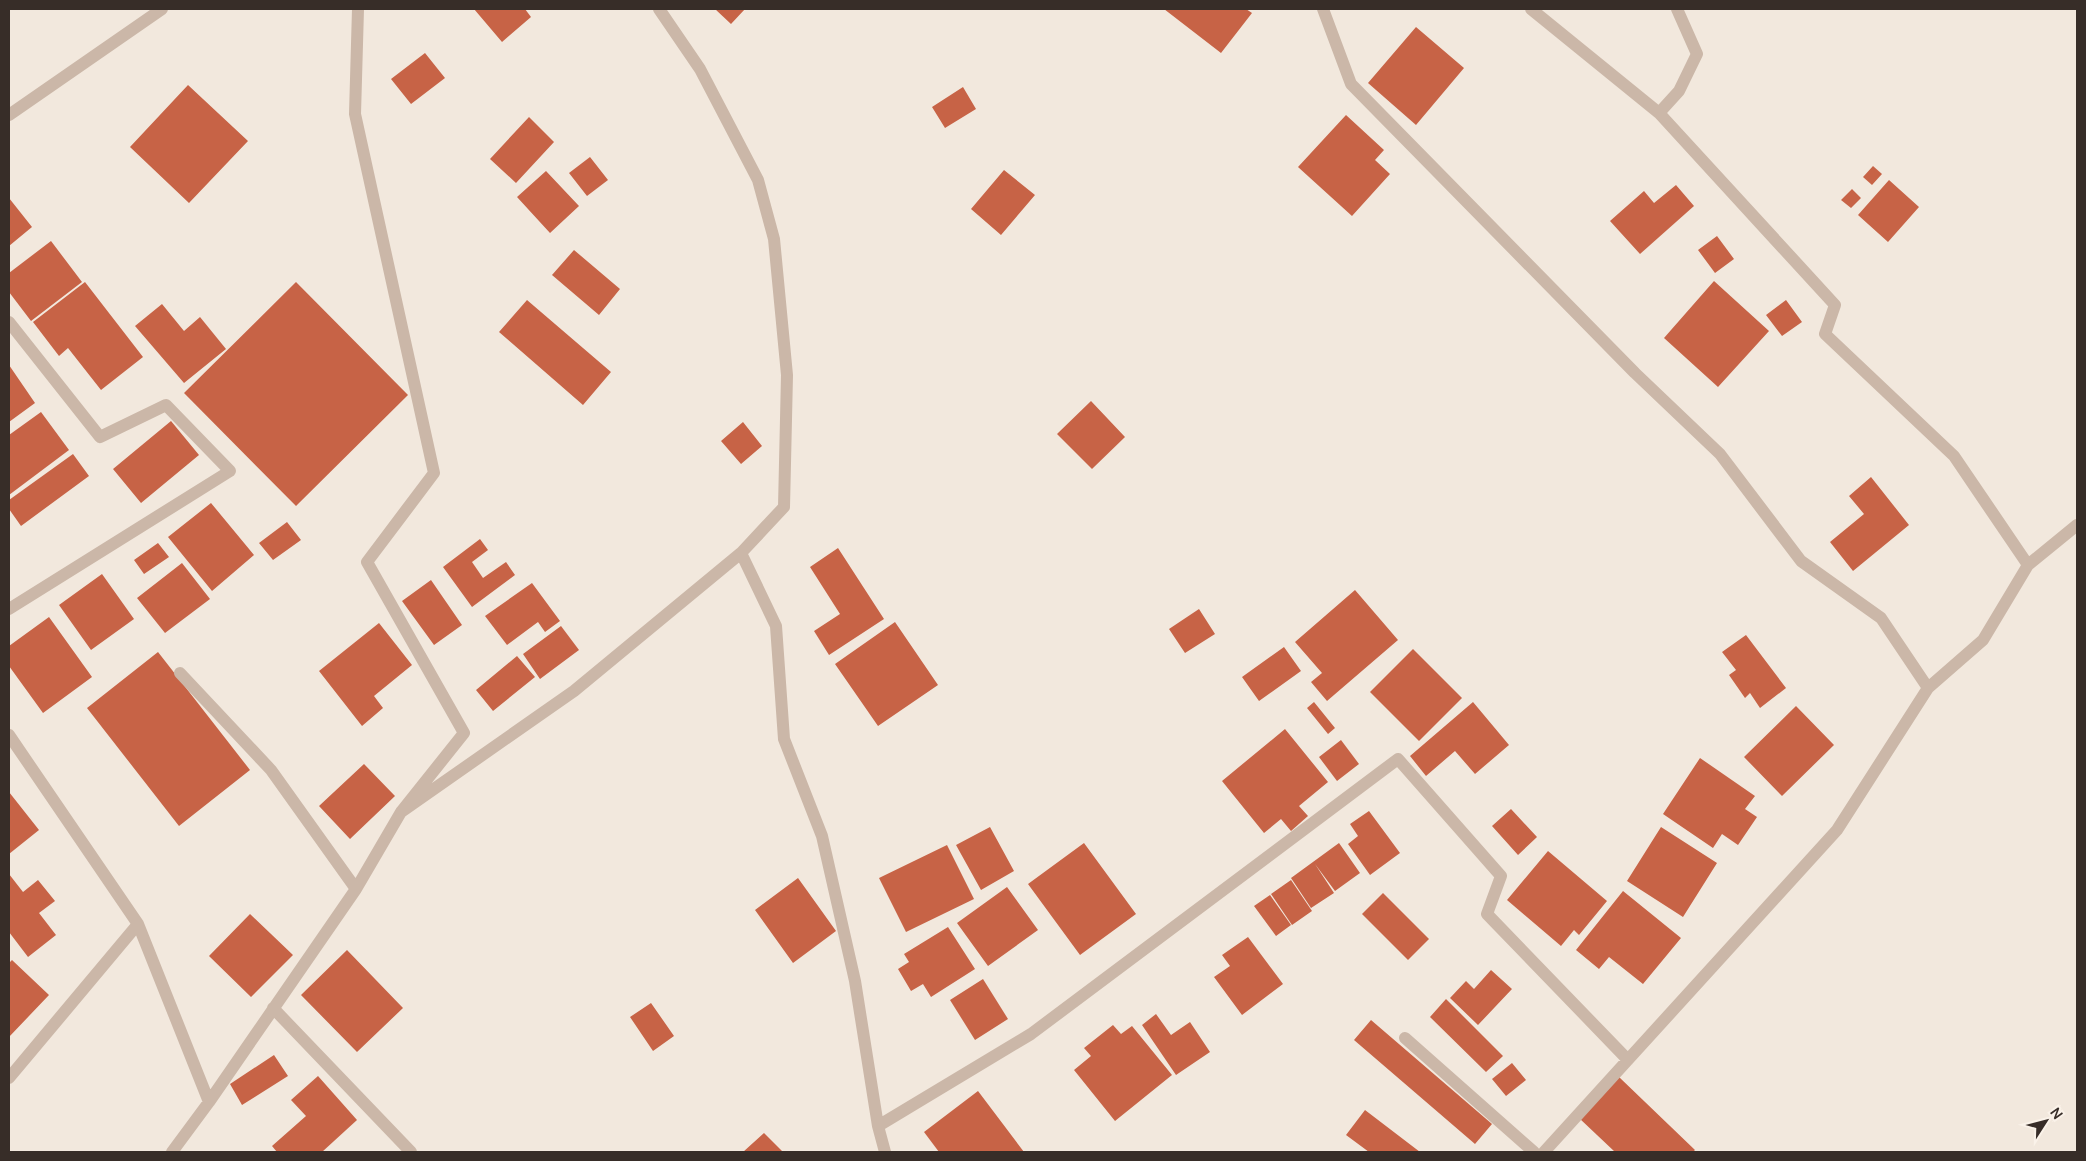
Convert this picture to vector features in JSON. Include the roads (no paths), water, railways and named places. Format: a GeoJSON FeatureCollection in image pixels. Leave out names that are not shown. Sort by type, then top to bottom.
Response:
{"type":"FeatureCollection","features":[{"type":"Feature","properties":{"kind":"street"},"geometry":{"type":"LineString","coordinates":[[9,115],[162,9]]}},
{"type":"Feature","properties":{"kind":"street"},"geometry":{"type":"LineString","coordinates":[[172,1152],[209,1102],[356,889],[401,812],[464,733],[367,562],[434,473],[355,114],[358,9]]}},
{"type":"Feature","properties":{"kind":"street"},"geometry":{"type":"LineString","coordinates":[[401,812],[574,691],[741,553],[784,507],[787,375],[774,239],[758,180],[700,69],[659,9]]}},
{"type":"Feature","properties":{"kind":"street"},"geometry":{"type":"LineString","coordinates":[[1323,9],[1352,84],[1635,373],[1720,454],[1800,561],[1881,618],[1928,688]]}},
{"type":"Feature","properties":{"kind":"street"},"geometry":{"type":"LineString","coordinates":[[1531,9],[1659,113],[1835,305],[1825,334],[1954,456],[2028,565]]}},
{"type":"Feature","properties":{"kind":"street"},"geometry":{"type":"LineString","coordinates":[[1659,113],[1679,92],[1697,54],[1677,9]]}},
{"type":"Feature","properties":{"kind":"street"},"geometry":{"type":"LineString","coordinates":[[9,322],[100,438],[166,405],[230,471],[9,609]]}},
{"type":"Feature","properties":{"kind":"street"},"geometry":{"type":"LineString","coordinates":[[1544,1152],[1837,830],[1928,688],[1983,640],[2028,565],[2077,525]]}},
{"type":"Feature","properties":{"kind":"street"},"geometry":{"type":"LineString","coordinates":[[741,553],[776,626],[784,739],[822,836],[855,981],[878,1126],[884,1152]]}},
{"type":"Feature","properties":{"kind":"street"},"geometry":{"type":"LineString","coordinates":[[180,673],[271,770],[356,889]]}},
{"type":"Feature","properties":{"kind":"street"},"geometry":{"type":"LineString","coordinates":[[9,735],[138,924],[209,1102]]}},
{"type":"Feature","properties":{"kind":"street"},"geometry":{"type":"LineString","coordinates":[[878,1126],[1031,1034],[1398,759],[1501,876],[1487,914],[1628,1060]]}},
{"type":"Feature","properties":{"kind":"street"},"geometry":{"type":"LineString","coordinates":[[9,1078],[138,924]]}},
{"type":"Feature","properties":{"kind":"street"},"geometry":{"type":"LineString","coordinates":[[273,1008],[411,1152]]}},
{"type":"Feature","properties":{"kind":"street"},"geometry":{"type":"LineString","coordinates":[[1405,1038],[1534,1152]]}}]}
